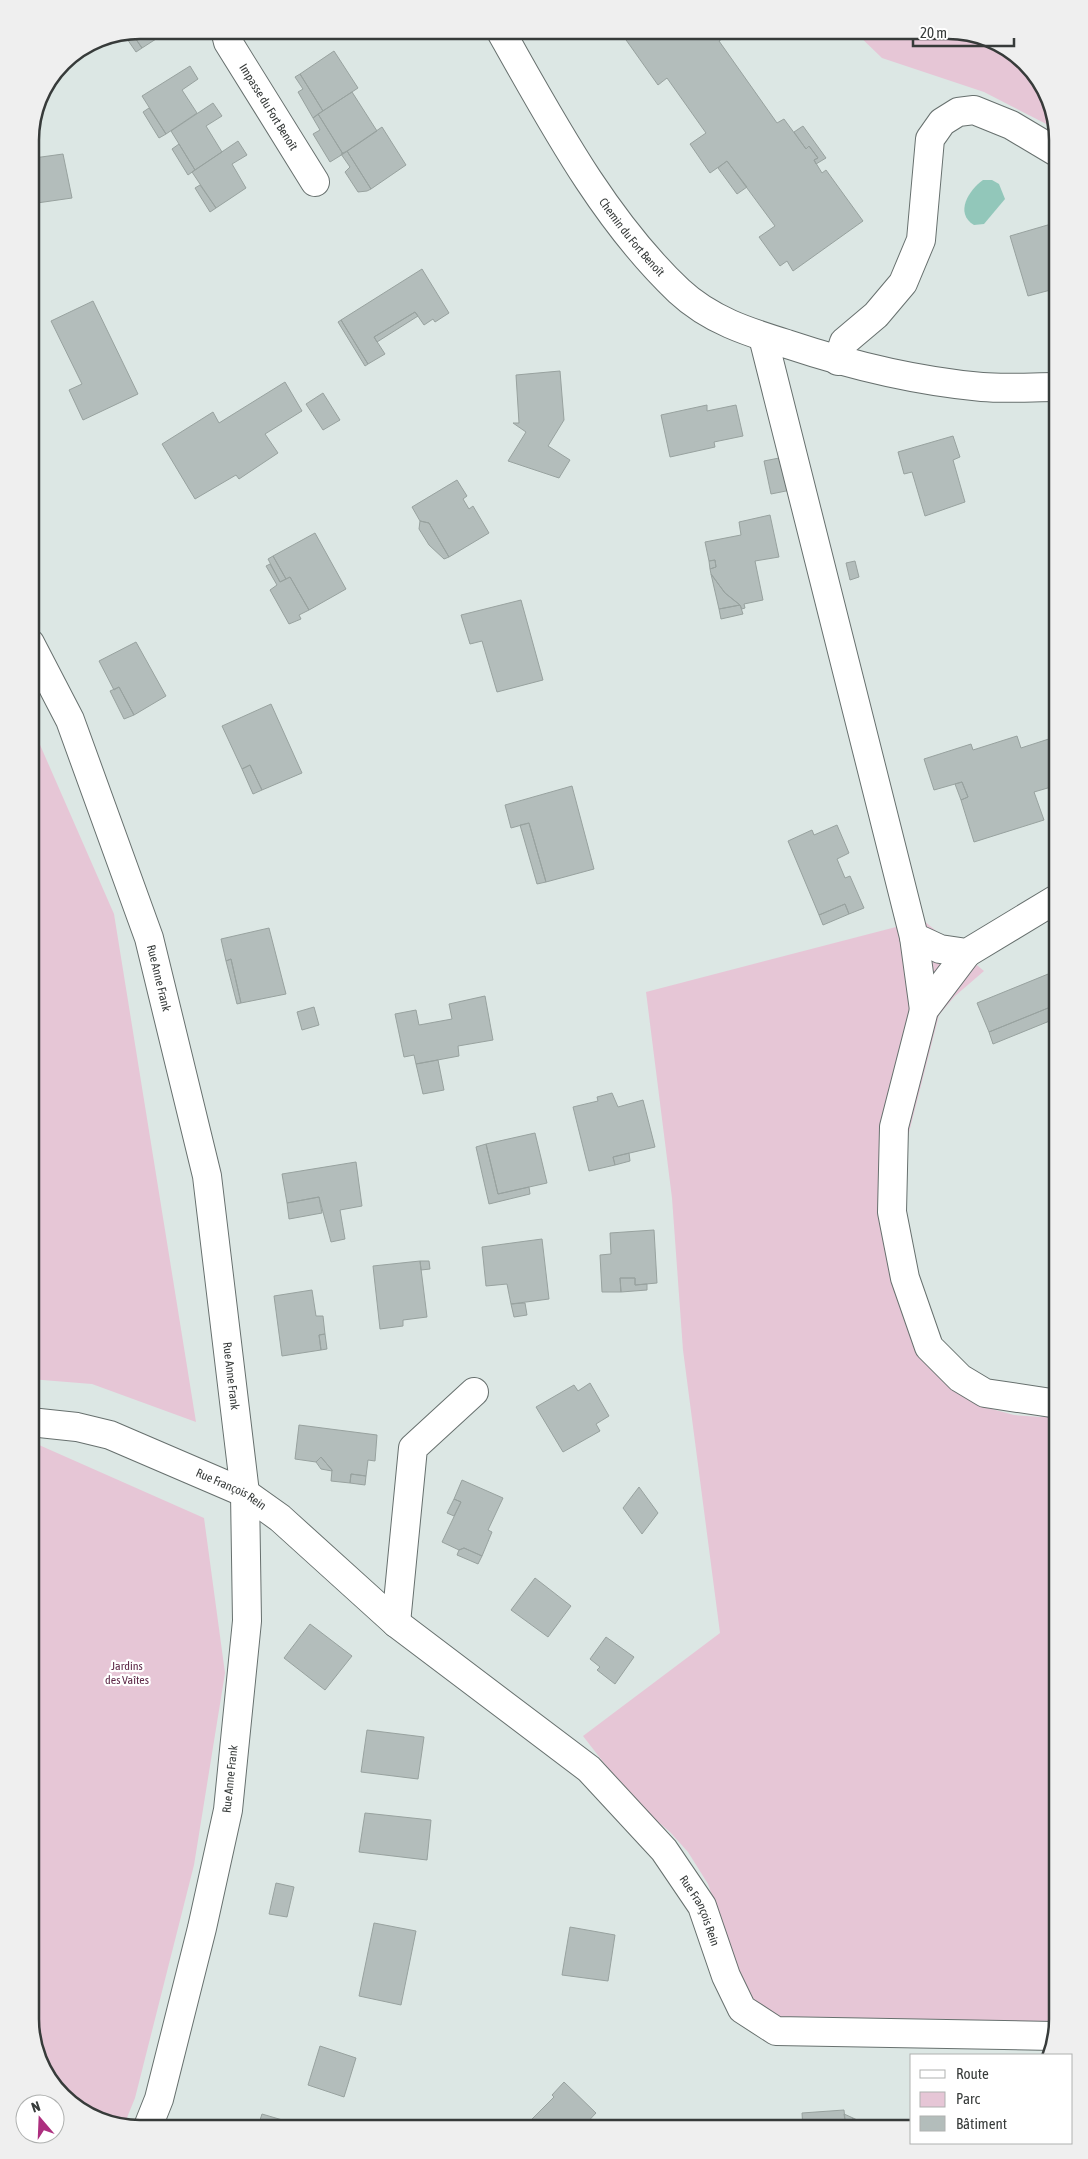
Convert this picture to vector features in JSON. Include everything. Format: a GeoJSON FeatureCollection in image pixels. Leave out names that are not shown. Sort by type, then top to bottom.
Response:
{"type":"FeatureCollection","features":[{"type":"Feature","properties":{"kind":"street","name":"Impasse du Fort Benoît"},"geometry":{"type":"LineString","coordinates":[[227,39],[315,182]]}},
{"type":"Feature","properties":{"kind":"street","name":"Chemin du Fort Benoît"},"geometry":{"type":"LineString","coordinates":[[505,39],[571,154],[637,245],[687,297],[721,322],[838,361],[900,375],[983,387],[1049,387]]}},
{"type":"Feature","properties":{"kind":"street"},"geometry":{"type":"LineString","coordinates":[[838,361],[844,342],[876,314],[903,283],[921,240],[930,139],[942,122],[958,112],[974,110],[1011,125],[1049,148]]}},
{"type":"Feature","properties":{"kind":"street"},"geometry":{"type":"LineString","coordinates":[[763,337],[914,937],[924,1010]]}},
{"type":"Feature","properties":{"kind":"street","name":"Rue Anne Frank"},"geometry":{"type":"LineString","coordinates":[[39,660],[70,720],[148,938],[207,1176],[245,1493],[246,1621],[228,1810],[202,1928],[164,2080],[150,2120]]}},
{"type":"Feature","properties":{"kind":"street"},"geometry":{"type":"LineString","coordinates":[[1049,903],[966,953],[924,1010],[894,1127],[892,1212],[905,1278],[929,1347],[960,1378],[984,1393],[1049,1403]]}},
{"type":"Feature","properties":{"kind":"street"},"geometry":{"type":"LineString","coordinates":[[914,937],[940,949],[966,953]]}},
{"type":"Feature","properties":{"kind":"street"},"geometry":{"type":"LineString","coordinates":[[396,1623],[414,1448],[474,1392]]}},
{"type":"Feature","properties":{"kind":"street","name":"Rue François Rein"},"geometry":{"type":"LineString","coordinates":[[39,1423],[110,1435],[245,1493],[280,1518],[396,1623],[596,1776],[664,1850],[702,1906],[726,1976],[742,2009],[776,2031],[1047,2036]]}},
{"type":"Feature","properties":{"kind":"green space"},"geometry":{"type":"Polygon","coordinates":[[[862,39],[955,39],[981,44],[993,49],[1020,68],[1036,89],[1042,101],[1048,125],[984,92],[882,58],[862,39]]]}},
{"type":"Feature","properties":{"kind":"green space"},"geometry":{"type":"Polygon","coordinates":[[[39,743],[114,914],[196,1422],[92,1384],[39,1380],[39,743]]]}},
{"type":"Feature","properties":{"kind":"green space"},"geometry":{"type":"Polygon","coordinates":[[[923,920],[984,971],[955,996],[939,1015],[905,1148],[902,1192],[918,1308],[971,1397],[988,1408],[1014,1415],[1049,1416],[1049,2023],[767,2024],[756,2022],[708,1884],[688,1852],[670,1832],[632,1799],[583,1736],[720,1633],[683,1350],[672,1198],[646,992],[923,920]]]}},
{"type":"Feature","properties":{"kind":"green space","name":"Jardins des Vaîtes"},"geometry":{"type":"Polygon","coordinates":[[[39,1445],[204,1518],[225,1673],[194,1865],[135,2098],[126,2119],[101,2113],[78,2099],[60,2081],[46,2058],[40,2032],[39,1445]]]}},
{"type":"Feature","properties":{"kind":"shaded area"},"geometry":{"type":"Polygon","coordinates":[[[983,180],[992,180],[999,184],[1005,199],[984,224],[974,225],[968,220],[964,208],[969,195],[983,180]]]}},
{"type":"Feature","properties":{"kind":"building"},"geometry":{"type":"Polygon","coordinates":[[[136,39],[156,39],[142,48],[136,39]]]}},
{"type":"Feature","properties":{"kind":"building"},"geometry":{"type":"Polygon","coordinates":[[[136,39],[142,48],[136,52],[128,40],[136,39]]]}},
{"type":"Feature","properties":{"kind":"building"},"geometry":{"type":"Polygon","coordinates":[[[625,39],[722,39],[719,41],[777,123],[784,119],[806,149],[809,146],[818,158],[814,160],[822,173],[826,170],[863,221],[793,271],[787,261],[780,266],[759,237],[775,226],[727,161],[710,173],[690,144],[706,133],[667,78],[658,85],[625,39]]]}},
{"type":"Feature","properties":{"kind":"building"},"geometry":{"type":"Polygon","coordinates":[[[334,51],[358,88],[323,111],[300,74],[334,51]]]}},
{"type":"Feature","properties":{"kind":"building"},"geometry":{"type":"Polygon","coordinates":[[[190,66],[198,79],[182,90],[197,113],[166,134],[142,96],[190,66]]]}},
{"type":"Feature","properties":{"kind":"building"},"geometry":{"type":"Polygon","coordinates":[[[300,74],[323,111],[313,118],[298,92],[303,89],[295,77],[300,74]]]}},
{"type":"Feature","properties":{"kind":"building"},"geometry":{"type":"Polygon","coordinates":[[[352,92],[377,131],[343,154],[318,114],[352,92]]]}},
{"type":"Feature","properties":{"kind":"building"},"geometry":{"type":"Polygon","coordinates":[[[213,103],[222,116],[206,126],[222,152],[195,170],[171,131],[213,103]]]}},
{"type":"Feature","properties":{"kind":"building"},"geometry":{"type":"Polygon","coordinates":[[[149,108],[166,134],[159,138],[143,112],[149,108]]]}},
{"type":"Feature","properties":{"kind":"building"},"geometry":{"type":"Polygon","coordinates":[[[318,114],[343,154],[330,162],[313,134],[320,130],[313,118],[318,114]]]}},
{"type":"Feature","properties":{"kind":"building"},"geometry":{"type":"Polygon","coordinates":[[[803,126],[826,158],[816,164],[814,160],[818,158],[809,146],[806,149],[794,132],[803,126]]]}},
{"type":"Feature","properties":{"kind":"building"},"geometry":{"type":"Polygon","coordinates":[[[382,127],[406,165],[371,189],[347,151],[382,127]]]}},
{"type":"Feature","properties":{"kind":"building"},"geometry":{"type":"Polygon","coordinates":[[[238,141],[247,155],[232,164],[246,188],[216,208],[192,172],[238,141]]]}},
{"type":"Feature","properties":{"kind":"building"},"geometry":{"type":"Polygon","coordinates":[[[179,144],[195,170],[188,175],[172,149],[179,144]]]}},
{"type":"Feature","properties":{"kind":"building"},"geometry":{"type":"Polygon","coordinates":[[[347,151],[371,189],[358,192],[345,172],[350,167],[341,154],[347,151]]]}},
{"type":"Feature","properties":{"kind":"building"},"geometry":{"type":"Polygon","coordinates":[[[63,154],[72,198],[39,203],[39,157],[63,154]]]}},
{"type":"Feature","properties":{"kind":"building"},"geometry":{"type":"Polygon","coordinates":[[[727,161],[747,187],[737,194],[718,168],[727,161]]]}},
{"type":"Feature","properties":{"kind":"building"},"geometry":{"type":"Polygon","coordinates":[[[200,185],[216,208],[210,212],[195,188],[200,185]]]}},
{"type":"Feature","properties":{"kind":"building"},"geometry":{"type":"Polygon","coordinates":[[[1049,225],[1049,290],[1028,296],[1010,236],[1049,225]]]}},
{"type":"Feature","properties":{"kind":"building"},"geometry":{"type":"Polygon","coordinates":[[[422,269],[449,313],[435,322],[433,319],[424,325],[415,312],[374,337],[385,354],[368,364],[341,320],[422,269]]]}},
{"type":"Feature","properties":{"kind":"building"},"geometry":{"type":"Polygon","coordinates":[[[93,301],[138,394],[83,420],[69,390],[82,384],[51,321],[93,301]]]}},
{"type":"Feature","properties":{"kind":"building"},"geometry":{"type":"Polygon","coordinates":[[[415,312],[418,316],[377,342],[374,337],[415,312]]]}},
{"type":"Feature","properties":{"kind":"building"},"geometry":{"type":"Polygon","coordinates":[[[341,320],[368,364],[365,366],[338,322],[341,320]]]}},
{"type":"Feature","properties":{"kind":"building"},"geometry":{"type":"Polygon","coordinates":[[[560,371],[564,420],[548,446],[570,460],[559,478],[508,461],[526,432],[513,423],[519,423],[516,375],[560,371]]]}},
{"type":"Feature","properties":{"kind":"building"},"geometry":{"type":"Polygon","coordinates":[[[285,382],[302,411],[265,434],[278,453],[239,479],[236,475],[195,499],[162,444],[213,412],[219,423],[285,382]]]}},
{"type":"Feature","properties":{"kind":"building"},"geometry":{"type":"Polygon","coordinates":[[[323,393],[340,420],[323,430],[306,404],[323,393]]]}},
{"type":"Feature","properties":{"kind":"building"},"geometry":{"type":"Polygon","coordinates":[[[707,405],[707,411],[736,405],[743,436],[714,442],[715,447],[670,457],[661,415],[707,405]]]}},
{"type":"Feature","properties":{"kind":"building"},"geometry":{"type":"Polygon","coordinates":[[[953,436],[960,457],[953,460],[965,502],[925,516],[912,472],[904,474],[898,452],[953,436]]]}},
{"type":"Feature","properties":{"kind":"building"},"geometry":{"type":"Polygon","coordinates":[[[784,457],[791,490],[771,494],[764,461],[784,457]]]}},
{"type":"Feature","properties":{"kind":"building"},"geometry":{"type":"Polygon","coordinates":[[[457,480],[467,496],[463,499],[469,509],[473,506],[489,533],[449,557],[429,523],[420,521],[412,507],[457,480]]]}},
{"type":"Feature","properties":{"kind":"building"},"geometry":{"type":"Polygon","coordinates":[[[770,515],[779,557],[755,561],[763,600],[744,604],[745,608],[742,609],[740,605],[725,593],[711,574],[710,569],[716,567],[715,560],[709,561],[705,542],[741,535],[739,522],[770,515]]]}},
{"type":"Feature","properties":{"kind":"building"},"geometry":{"type":"Polygon","coordinates":[[[420,521],[429,523],[449,557],[444,559],[429,545],[419,529],[420,521]]]}},
{"type":"Feature","properties":{"kind":"building"},"geometry":{"type":"Polygon","coordinates":[[[315,533],[346,589],[309,610],[290,577],[286,579],[273,556],[315,533]]]}},
{"type":"Feature","properties":{"kind":"building"},"geometry":{"type":"Polygon","coordinates":[[[273,556],[286,579],[280,582],[268,559],[273,556]]]}},
{"type":"Feature","properties":{"kind":"building"},"geometry":{"type":"Polygon","coordinates":[[[715,560],[716,567],[710,569],[709,561],[715,560]]]}},
{"type":"Feature","properties":{"kind":"building"},"geometry":{"type":"Polygon","coordinates":[[[855,561],[859,577],[850,580],[846,563],[855,561]]]}},
{"type":"Feature","properties":{"kind":"building"},"geometry":{"type":"Polygon","coordinates":[[[270,564],[280,582],[290,577],[309,610],[299,615],[301,619],[289,624],[270,590],[277,585],[266,566],[270,564]]]}},
{"type":"Feature","properties":{"kind":"building"},"geometry":{"type":"Polygon","coordinates":[[[711,574],[725,593],[740,605],[719,609],[711,574]]]}},
{"type":"Feature","properties":{"kind":"building"},"geometry":{"type":"Polygon","coordinates":[[[521,600],[543,680],[497,692],[482,641],[470,644],[461,615],[521,600]]]}},
{"type":"Feature","properties":{"kind":"building"},"geometry":{"type":"Polygon","coordinates":[[[740,605],[743,614],[721,619],[719,609],[740,605]]]}},
{"type":"Feature","properties":{"kind":"building"},"geometry":{"type":"Polygon","coordinates":[[[136,642],[166,696],[134,715],[119,687],[114,690],[99,661],[136,642]]]}},
{"type":"Feature","properties":{"kind":"building"},"geometry":{"type":"Polygon","coordinates":[[[119,687],[134,715],[124,719],[110,691],[119,687]]]}},
{"type":"Feature","properties":{"kind":"building"},"geometry":{"type":"Polygon","coordinates":[[[271,704],[302,773],[262,790],[250,765],[242,769],[222,726],[271,704]]]}},
{"type":"Feature","properties":{"kind":"building"},"geometry":{"type":"Polygon","coordinates":[[[1017,736],[1021,748],[1049,739],[1049,788],[1034,792],[1044,820],[974,842],[961,800],[968,797],[962,782],[934,790],[924,759],[971,744],[973,750],[1017,736]]]}},
{"type":"Feature","properties":{"kind":"building"},"geometry":{"type":"Polygon","coordinates":[[[250,765],[262,790],[253,794],[242,769],[250,765]]]}},
{"type":"Feature","properties":{"kind":"building"},"geometry":{"type":"Polygon","coordinates":[[[962,782],[968,797],[961,800],[955,784],[962,782]]]}},
{"type":"Feature","properties":{"kind":"building"},"geometry":{"type":"Polygon","coordinates":[[[572,786],[594,869],[546,882],[529,823],[511,828],[505,805],[572,786]]]}},
{"type":"Feature","properties":{"kind":"building"},"geometry":{"type":"Polygon","coordinates":[[[529,823],[546,882],[537,884],[520,825],[529,823]]]}},
{"type":"Feature","properties":{"kind":"building"},"geometry":{"type":"Polygon","coordinates":[[[837,825],[849,853],[837,859],[845,878],[850,876],[864,908],[849,914],[845,904],[819,915],[788,841],[812,830],[814,835],[837,825]]]}},
{"type":"Feature","properties":{"kind":"building"},"geometry":{"type":"Polygon","coordinates":[[[845,904],[849,914],[823,925],[819,915],[845,904]]]}},
{"type":"Feature","properties":{"kind":"building"},"geometry":{"type":"Polygon","coordinates":[[[269,928],[286,994],[241,1003],[231,959],[226,961],[221,939],[269,928]]]}},
{"type":"Feature","properties":{"kind":"building"},"geometry":{"type":"Polygon","coordinates":[[[231,959],[241,1003],[237,1004],[226,961],[231,959]]]}},
{"type":"Feature","properties":{"kind":"building"},"geometry":{"type":"Polygon","coordinates":[[[1049,974],[1049,1008],[989,1032],[977,1003],[1049,974]]]}},
{"type":"Feature","properties":{"kind":"building"},"geometry":{"type":"Polygon","coordinates":[[[485,996],[493,1040],[458,1046],[459,1056],[416,1064],[414,1055],[404,1057],[395,1014],[416,1010],[419,1025],[452,1019],[449,1004],[485,996]]]}},
{"type":"Feature","properties":{"kind":"building"},"geometry":{"type":"Polygon","coordinates":[[[314,1007],[319,1025],[302,1030],[297,1012],[314,1007]]]}},
{"type":"Feature","properties":{"kind":"building"},"geometry":{"type":"Polygon","coordinates":[[[1049,1008],[1049,1021],[993,1044],[989,1032],[1049,1008]]]}},
{"type":"Feature","properties":{"kind":"building"},"geometry":{"type":"Polygon","coordinates":[[[438,1060],[444,1090],[423,1094],[416,1064],[438,1060]]]}},
{"type":"Feature","properties":{"kind":"building"},"geometry":{"type":"Polygon","coordinates":[[[612,1093],[618,1107],[643,1100],[655,1147],[613,1157],[615,1165],[589,1171],[573,1107],[598,1101],[597,1097],[612,1093]]]}},
{"type":"Feature","properties":{"kind":"building"},"geometry":{"type":"Polygon","coordinates":[[[535,1133],[547,1183],[498,1194],[486,1144],[535,1133]]]}},
{"type":"Feature","properties":{"kind":"building"},"geometry":{"type":"Polygon","coordinates":[[[486,1144],[498,1194],[529,1187],[530,1194],[489,1204],[476,1147],[486,1144]]]}},
{"type":"Feature","properties":{"kind":"building"},"geometry":{"type":"Polygon","coordinates":[[[629,1153],[630,1161],[615,1165],[613,1157],[629,1153]]]}},
{"type":"Feature","properties":{"kind":"building"},"geometry":{"type":"Polygon","coordinates":[[[356,1162],[362,1206],[340,1210],[345,1239],[331,1242],[319,1197],[287,1203],[282,1174],[356,1162]]]}},
{"type":"Feature","properties":{"kind":"building"},"geometry":{"type":"Polygon","coordinates":[[[319,1197],[322,1213],[289,1219],[287,1203],[319,1197]]]}},
{"type":"Feature","properties":{"kind":"building"},"geometry":{"type":"Polygon","coordinates":[[[654,1230],[657,1283],[635,1285],[635,1278],[620,1278],[621,1292],[602,1292],[600,1255],[611,1254],[610,1233],[654,1230]]]}},
{"type":"Feature","properties":{"kind":"building"},"geometry":{"type":"Polygon","coordinates":[[[542,1239],[549,1299],[511,1304],[507,1284],[486,1286],[482,1247],[542,1239]]]}},
{"type":"Feature","properties":{"kind":"building"},"geometry":{"type":"Polygon","coordinates":[[[420,1261],[427,1317],[403,1320],[403,1326],[380,1329],[373,1266],[420,1261]]]}},
{"type":"Feature","properties":{"kind":"building"},"geometry":{"type":"Polygon","coordinates":[[[420,1261],[429,1261],[430,1269],[421,1270],[420,1261]]]}},
{"type":"Feature","properties":{"kind":"building"},"geometry":{"type":"Polygon","coordinates":[[[620,1278],[635,1278],[635,1285],[647,1284],[647,1290],[621,1292],[620,1278]]]}},
{"type":"Feature","properties":{"kind":"building"},"geometry":{"type":"Polygon","coordinates":[[[312,1290],[316,1316],[323,1316],[325,1334],[319,1335],[321,1350],[282,1356],[274,1296],[312,1290]]]}},
{"type":"Feature","properties":{"kind":"building"},"geometry":{"type":"Polygon","coordinates":[[[525,1303],[527,1315],[514,1317],[511,1304],[525,1303]]]}},
{"type":"Feature","properties":{"kind":"building"},"geometry":{"type":"Polygon","coordinates":[[[325,1334],[327,1349],[321,1350],[319,1335],[325,1334]]]}},
{"type":"Feature","properties":{"kind":"building"},"geometry":{"type":"Polygon","coordinates":[[[590,1383],[609,1416],[596,1424],[600,1431],[563,1452],[536,1407],[574,1385],[578,1391],[590,1383]]]}},
{"type":"Feature","properties":{"kind":"building"},"geometry":{"type":"Polygon","coordinates":[[[299,1425],[377,1435],[375,1461],[368,1460],[366,1476],[351,1474],[350,1483],[331,1481],[332,1470],[321,1457],[316,1462],[295,1459],[299,1425]]]}},
{"type":"Feature","properties":{"kind":"building"},"geometry":{"type":"Polygon","coordinates":[[[321,1457],[332,1471],[321,1469],[316,1462],[321,1457]]]}},
{"type":"Feature","properties":{"kind":"building"},"geometry":{"type":"Polygon","coordinates":[[[351,1474],[366,1476],[365,1485],[350,1483],[351,1474]]]}},
{"type":"Feature","properties":{"kind":"building"},"geometry":{"type":"Polygon","coordinates":[[[462,1480],[503,1498],[488,1530],[492,1532],[482,1556],[464,1548],[459,1550],[442,1542],[461,1502],[454,1499],[462,1480]]]}},
{"type":"Feature","properties":{"kind":"building"},"geometry":{"type":"Polygon","coordinates":[[[639,1487],[658,1513],[642,1534],[623,1508],[639,1487]]]}},
{"type":"Feature","properties":{"kind":"building"},"geometry":{"type":"Polygon","coordinates":[[[454,1499],[461,1502],[454,1516],[447,1513],[454,1499]]]}},
{"type":"Feature","properties":{"kind":"building"},"geometry":{"type":"Polygon","coordinates":[[[464,1548],[482,1556],[478,1564],[457,1555],[459,1550],[464,1548]]]}},
{"type":"Feature","properties":{"kind":"building"},"geometry":{"type":"Polygon","coordinates":[[[535,1578],[571,1606],[548,1637],[511,1610],[535,1578]]]}},
{"type":"Feature","properties":{"kind":"building"},"geometry":{"type":"Polygon","coordinates":[[[310,1624],[352,1656],[325,1690],[284,1658],[310,1624]]]}},
{"type":"Feature","properties":{"kind":"building"},"geometry":{"type":"Polygon","coordinates":[[[606,1637],[634,1657],[615,1684],[597,1670],[600,1667],[590,1659],[606,1637]]]}},
{"type":"Feature","properties":{"kind":"building"},"geometry":{"type":"Polygon","coordinates":[[[367,1730],[424,1737],[418,1779],[361,1772],[367,1730]]]}},
{"type":"Feature","properties":{"kind":"building"},"geometry":{"type":"Polygon","coordinates":[[[365,1813],[431,1820],[427,1860],[359,1852],[365,1813]]]}},
{"type":"Feature","properties":{"kind":"building"},"geometry":{"type":"Polygon","coordinates":[[[276,1883],[294,1887],[287,1917],[269,1914],[276,1883]]]}},
{"type":"Feature","properties":{"kind":"building"},"geometry":{"type":"Polygon","coordinates":[[[374,1923],[416,1931],[401,2005],[359,1996],[374,1923]]]}},
{"type":"Feature","properties":{"kind":"building"},"geometry":{"type":"Polygon","coordinates":[[[570,1927],[615,1935],[608,1981],[562,1975],[570,1927]]]}},
{"type":"Feature","properties":{"kind":"building"},"geometry":{"type":"Polygon","coordinates":[[[320,2046],[356,2058],[344,2097],[308,2085],[320,2046]]]}},
{"type":"Feature","properties":{"kind":"building"},"geometry":{"type":"Polygon","coordinates":[[[564,2082],[596,2113],[589,2120],[531,2120],[554,2097],[552,2095],[564,2082]]]}},
{"type":"Feature","properties":{"kind":"building"},"geometry":{"type":"Polygon","coordinates":[[[844,2110],[845,2120],[802,2120],[802,2113],[844,2110]]]}},
{"type":"Feature","properties":{"kind":"building"},"geometry":{"type":"Polygon","coordinates":[[[262,2114],[282,2120],[260,2120],[262,2114]]]}},
{"type":"Feature","properties":{"kind":"building"},"geometry":{"type":"Polygon","coordinates":[[[844,2114],[853,2118],[852,2120],[845,2120],[844,2114]]]}}]}
